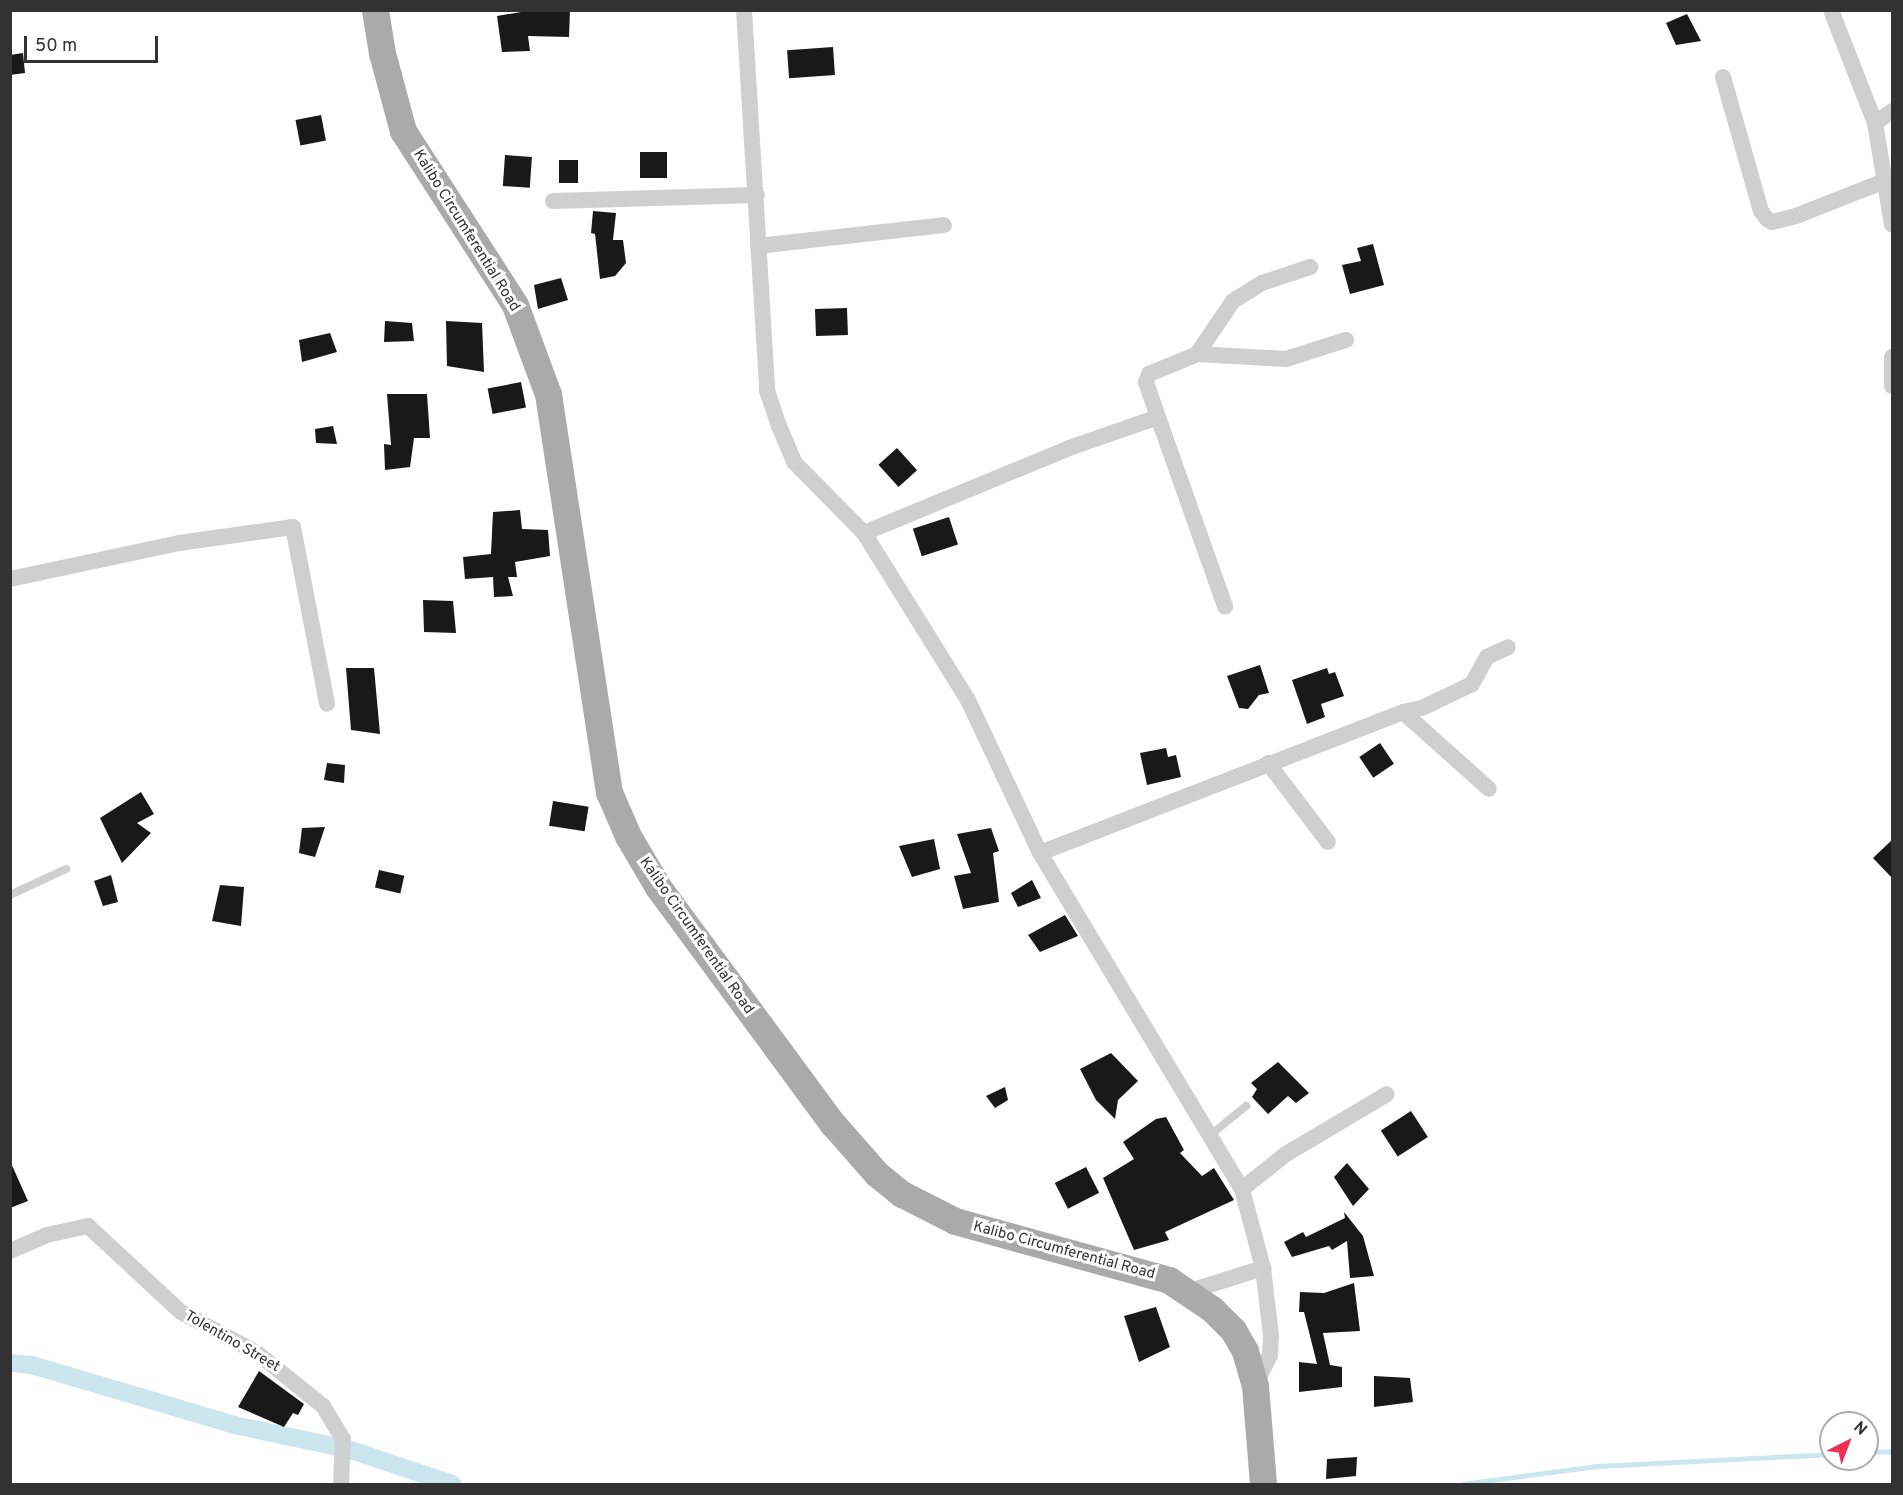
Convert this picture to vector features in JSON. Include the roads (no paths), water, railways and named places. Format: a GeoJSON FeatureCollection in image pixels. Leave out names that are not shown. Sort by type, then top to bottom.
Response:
{"type":"FeatureCollection","features":[{"type":"Feature","properties":{"kind":"main road","name":"Kalibo Circumferential Road"},"geometry":{"type":"LineString","coordinates":[[375,10],[403,131],[515,305],[548,394],[609,792],[628,836],[658,887],[833,1124],[877,1174],[902,1194],[955,1221],[1127,1266],[1190,1291],[1233,1330],[1245,1352],[1255,1386],[1263,1485]]}},
{"type":"Feature","properties":{"kind":"street"},"geometry":{"type":"LineString","coordinates":[[744,10],[757,195],[766,391],[778,426],[794,462],[864,533],[968,700],[1040,853],[1242,1189],[1263,1268],[1270,1355],[1255,1386]]}},
{"type":"Feature","properties":{"kind":"street"},"geometry":{"type":"LineString","coordinates":[[1831,10],[1875,123],[1893,225]]}},
{"type":"Feature","properties":{"kind":"street"},"geometry":{"type":"LineString","coordinates":[[1723,77],[1761,212],[1767,219],[1796,216],[1885,181]]}},
{"type":"Feature","properties":{"kind":"street"},"geometry":{"type":"LineString","coordinates":[[1875,123],[1893,111]]}},
{"type":"Feature","properties":{"kind":"street"},"geometry":{"type":"LineString","coordinates":[[553,201],[757,195]]}},
{"type":"Feature","properties":{"kind":"street"},"geometry":{"type":"LineString","coordinates":[[758,246],[944,225]]}},
{"type":"Feature","properties":{"kind":"street"},"geometry":{"type":"LineString","coordinates":[[1197,354],[1233,301],[1262,283],[1310,267]]}},
{"type":"Feature","properties":{"kind":"street"},"geometry":{"type":"LineString","coordinates":[[1225,606],[1146,382],[1149,374],[1197,354],[1286,359],[1346,340]]}},
{"type":"Feature","properties":{"kind":"street"},"geometry":{"type":"LineString","coordinates":[[1893,357],[1893,386]]}},
{"type":"Feature","properties":{"kind":"street"},"geometry":{"type":"LineString","coordinates":[[864,533],[1069,448],[1158,417]]}},
{"type":"Feature","properties":{"kind":"street"},"geometry":{"type":"LineString","coordinates":[[10,579],[179,543],[293,527],[327,704]]}},
{"type":"Feature","properties":{"kind":"street"},"geometry":{"type":"LineString","coordinates":[[1040,853],[1268,763],[1403,712],[1422,708],[1472,684],[1487,657],[1508,647]]}},
{"type":"Feature","properties":{"kind":"street"},"geometry":{"type":"LineString","coordinates":[[1403,712],[1489,789]]}},
{"type":"Feature","properties":{"kind":"street"},"geometry":{"type":"LineString","coordinates":[[1268,763],[1328,842]]}},
{"type":"Feature","properties":{"kind":"street"},"geometry":{"type":"LineString","coordinates":[[1242,1189],[1286,1154],[1387,1094]]}},
{"type":"Feature","properties":{"kind":"street","name":"Tolentino Street"},"geometry":{"type":"LineString","coordinates":[[10,1251],[47,1235],[88,1226],[181,1312],[257,1353],[323,1406],[343,1439],[341,1485]]}},
{"type":"Feature","properties":{"kind":"street"},"geometry":{"type":"LineString","coordinates":[[1190,1291],[1263,1268]]}},
{"type":"Feature","properties":{"kind":"lane"},"geometry":{"type":"LineString","coordinates":[[10,895],[66,869]]}},
{"type":"Feature","properties":{"kind":"lane"},"geometry":{"type":"LineString","coordinates":[[1209,1136],[1246,1106]]}},
{"type":"Feature","properties":{"kind":"waterway"},"geometry":{"type":"LineString","coordinates":[[10,1363],[32,1365],[234,1425],[338,1447]]}},
{"type":"Feature","properties":{"kind":"waterway"},"geometry":{"type":"LineString","coordinates":[[351,1450],[452,1484]]}},
{"type":"Feature","properties":{"kind":"waterway"},"geometry":{"type":"LineString","coordinates":[[1879,1452],[1892,1451]]}},
{"type":"Feature","properties":{"kind":"waterway"},"geometry":{"type":"LineString","coordinates":[[1462,1484],[1597,1466],[1819,1455]]}}]}
